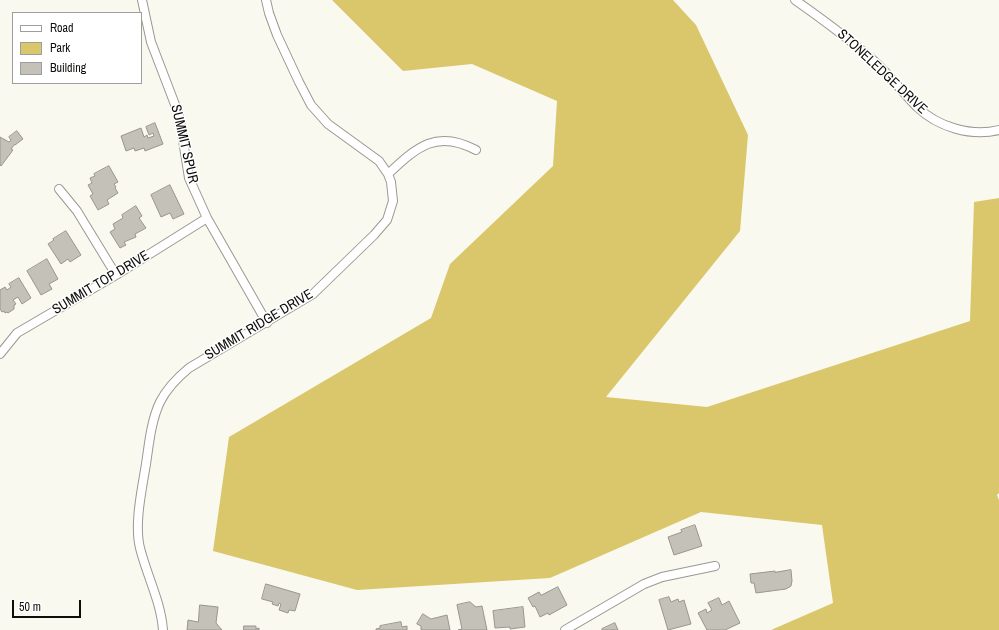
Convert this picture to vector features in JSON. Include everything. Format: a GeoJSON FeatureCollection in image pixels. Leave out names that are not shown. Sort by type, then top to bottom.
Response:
{"type":"FeatureCollection","features":[{"type":"Feature","properties":{"kind":"street","name":"SUMMIT SPUR"},"geometry":{"type":"LineString","coordinates":[[142,0],[151,42],[179,115],[189,178],[207,218],[267,323]]}},
{"type":"Feature","properties":{"kind":"street","name":"SUMMIT RIDGE DRIVE"},"geometry":{"type":"LineString","coordinates":[[163,630],[159,608],[140,547],[138,520],[149,441],[155,415],[165,392],[180,375],[198,362],[267,323],[313,294],[374,235],[387,220],[393,201],[391,182],[388,174],[379,162],[328,124],[311,105],[277,35],[266,0]]}},
{"type":"Feature","properties":{"kind":"street","name":"STONELEDGE DRIVE"},"geometry":{"type":"LineString","coordinates":[[795,0],[848,38],[875,62],[918,108],[938,122],[962,131],[981,132],[999,130]]}},
{"type":"Feature","properties":{"kind":"street"},"geometry":{"type":"LineString","coordinates":[[388,174],[404,159],[419,148],[432,142],[452,141],[476,150]]}},
{"type":"Feature","properties":{"kind":"street"},"geometry":{"type":"LineString","coordinates":[[58,189],[77,211],[116,275]]}},
{"type":"Feature","properties":{"kind":"street","name":"SUMMIT TOP DRIVE"},"geometry":{"type":"LineString","coordinates":[[0,354],[17,333],[116,275],[207,218]]}},
{"type":"Feature","properties":{"kind":"street"},"geometry":{"type":"LineString","coordinates":[[565,630],[644,584],[662,577],[715,566]]}},
{"type":"Feature","properties":{"kind":"green space"},"geometry":{"type":"Polygon","coordinates":[[[332,0],[673,0],[696,25],[748,135],[740,231],[606,397],[707,407],[970,321],[974,202],[999,198],[999,493],[997,495],[999,500],[999,630],[771,630],[833,603],[822,525],[701,512],[550,578],[357,590],[213,551],[229,437],[431,318],[450,264],[553,166],[557,101],[472,64],[403,71],[332,0]]]}},
{"type":"Feature","properties":{"kind":"building"},"geometry":{"type":"Polygon","coordinates":[[[155,123],[163,144],[145,151],[144,148],[135,151],[134,148],[126,151],[121,136],[141,128],[144,137],[147,135],[148,138],[154,136],[153,133],[149,135],[146,127],[155,123]]]}},
{"type":"Feature","properties":{"kind":"building"},"geometry":{"type":"Polygon","coordinates":[[[17,131],[23,139],[15,144],[11,149],[13,150],[1,166],[0,137],[9,142],[11,140],[9,137],[17,131]]]}},
{"type":"Feature","properties":{"kind":"building"},"geometry":{"type":"Polygon","coordinates":[[[109,166],[118,182],[114,184],[118,193],[107,200],[109,204],[98,210],[90,196],[93,194],[88,185],[92,183],[90,178],[95,176],[94,174],[109,166]]]}},
{"type":"Feature","properties":{"kind":"building"},"geometry":{"type":"Polygon","coordinates":[[[170,185],[184,214],[173,219],[170,213],[161,217],[151,195],[170,185]]]}},
{"type":"Feature","properties":{"kind":"building"},"geometry":{"type":"Polygon","coordinates":[[[136,206],[142,216],[139,218],[146,228],[135,234],[136,237],[124,242],[126,245],[120,248],[110,232],[115,229],[113,224],[123,218],[122,215],[136,206]]]}},
{"type":"Feature","properties":{"kind":"building"},"geometry":{"type":"Polygon","coordinates":[[[66,231],[81,255],[70,262],[68,259],[61,264],[48,244],[66,231]]]}},
{"type":"Feature","properties":{"kind":"building"},"geometry":{"type":"Polygon","coordinates":[[[47,259],[58,279],[49,284],[52,289],[41,295],[27,271],[47,259]]]}},
{"type":"Feature","properties":{"kind":"building"},"geometry":{"type":"Polygon","coordinates":[[[19,278],[31,298],[22,304],[18,297],[13,300],[16,304],[14,305],[14,309],[8,313],[5,313],[4,311],[2,312],[0,309],[0,290],[5,287],[7,290],[11,287],[9,284],[19,278]]]}},
{"type":"Feature","properties":{"kind":"building"},"geometry":{"type":"Polygon","coordinates":[[[695,525],[702,546],[674,555],[668,537],[695,525]]]}},
{"type":"Feature","properties":{"kind":"building"},"geometry":{"type":"Polygon","coordinates":[[[791,570],[791,586],[786,589],[756,593],[754,583],[751,583],[750,574],[791,570]]]}},
{"type":"Feature","properties":{"kind":"building"},"geometry":{"type":"Polygon","coordinates":[[[266,584],[300,594],[295,611],[289,610],[288,613],[279,610],[281,604],[279,603],[278,606],[272,604],[273,602],[262,599],[266,584]]]}},
{"type":"Feature","properties":{"kind":"building"},"geometry":{"type":"Polygon","coordinates":[[[558,587],[567,605],[549,615],[548,613],[540,617],[535,606],[533,607],[528,598],[539,592],[541,595],[558,587]]]}},
{"type":"Feature","properties":{"kind":"building"},"geometry":{"type":"Polygon","coordinates":[[[669,597],[671,602],[678,599],[679,602],[684,600],[691,624],[668,630],[659,600],[669,597]]]}},
{"type":"Feature","properties":{"kind":"building"},"geometry":{"type":"Polygon","coordinates":[[[719,598],[722,605],[729,601],[740,623],[725,630],[707,630],[698,613],[706,609],[707,613],[712,610],[708,603],[719,598]]]}},
{"type":"Feature","properties":{"kind":"building"},"geometry":{"type":"Polygon","coordinates":[[[470,602],[476,607],[482,606],[487,630],[458,630],[462,629],[457,605],[470,602]]]}},
{"type":"Feature","properties":{"kind":"building"},"geometry":{"type":"Polygon","coordinates":[[[200,605],[218,607],[216,623],[222,630],[187,630],[188,620],[198,622],[200,605]]]}},
{"type":"Feature","properties":{"kind":"building"},"geometry":{"type":"Polygon","coordinates":[[[523,607],[525,627],[510,629],[510,627],[495,628],[493,611],[523,607]]]}},
{"type":"Feature","properties":{"kind":"building"},"geometry":{"type":"Polygon","coordinates":[[[423,614],[431,619],[447,615],[450,630],[421,630],[421,626],[417,624],[423,614]]]}},
{"type":"Feature","properties":{"kind":"building"},"geometry":{"type":"Polygon","coordinates":[[[401,622],[402,627],[407,626],[407,630],[376,630],[380,628],[380,626],[401,622]]]}},
{"type":"Feature","properties":{"kind":"building"},"geometry":{"type":"Polygon","coordinates":[[[615,623],[618,630],[602,630],[602,629],[615,623]]]}},
{"type":"Feature","properties":{"kind":"building"},"geometry":{"type":"Polygon","coordinates":[[[244,626],[256,626],[256,629],[259,628],[259,630],[244,630],[244,626]]]}}]}
